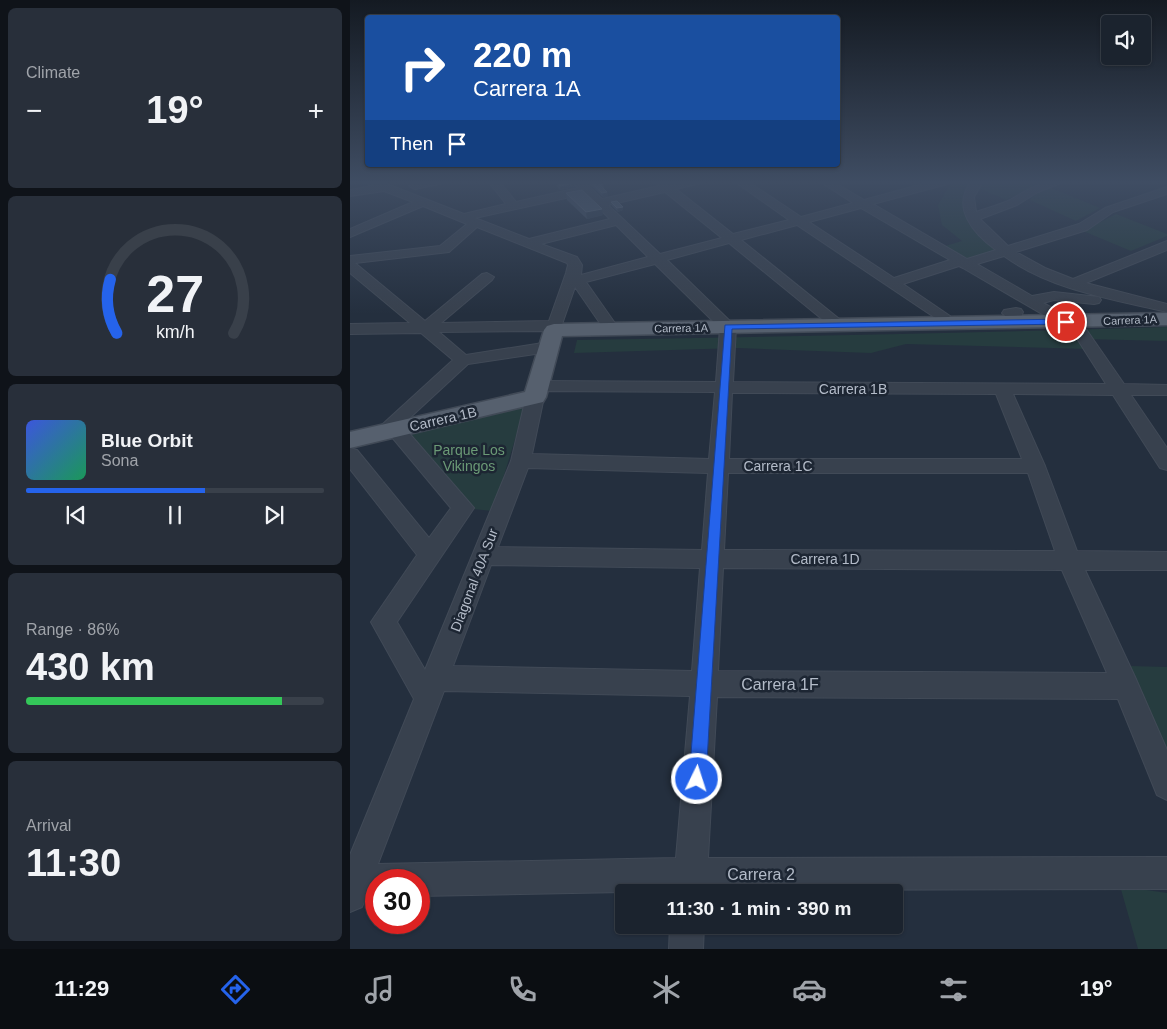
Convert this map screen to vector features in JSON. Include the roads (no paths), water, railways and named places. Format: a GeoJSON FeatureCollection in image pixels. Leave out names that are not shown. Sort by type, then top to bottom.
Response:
{"type":"FeatureCollection","features":[{"type":"Feature","properties":{"kind":"main road","name":"Carrera 1A"},"geometry":{"type":"LineString","coordinates":[[553,335],[611,329],[838,324],[1070,322],[1163,315]]}},
{"type":"Feature","properties":{"kind":"main road","name":"Diagonal 40A Sur"},"geometry":{"type":"LineString","coordinates":[[537,392],[553,335]]}},
{"type":"Feature","properties":{"kind":"main road","name":"Carrera 1B"},"geometry":{"type":"LineString","coordinates":[[350,440],[389,432],[537,392]]}},
{"type":"Feature","properties":{"kind":"street"},"geometry":{"type":"LineString","coordinates":[[350,233],[368,225]]}},
{"type":"Feature","properties":{"kind":"street"},"geometry":{"type":"LineString","coordinates":[[350,260],[444,249],[472,225]]}},
{"type":"Feature","properties":{"kind":"street"},"geometry":{"type":"LineString","coordinates":[[481,225],[528,243],[574,271],[611,329]]}},
{"type":"Feature","properties":{"kind":"street"},"geometry":{"type":"LineString","coordinates":[[528,243],[600,225]]}},
{"type":"Feature","properties":{"kind":"street"},"geometry":{"type":"LineString","coordinates":[[622,225],[728,327],[690,883]]}},
{"type":"Feature","properties":{"kind":"street"},"geometry":{"type":"LineString","coordinates":[[714,225],[838,324]]}},
{"type":"Feature","properties":{"kind":"street"},"geometry":{"type":"LineString","coordinates":[[574,271],[657,259],[783,225]]}},
{"type":"Feature","properties":{"kind":"street"},"geometry":{"type":"LineString","coordinates":[[805,225],[942,316]]}},
{"type":"Feature","properties":{"kind":"street"},"geometry":{"type":"LineString","coordinates":[[899,225],[962,262],[1025,309],[1070,322],[1119,389],[1167,463]]}},
{"type":"Feature","properties":{"kind":"street"},"geometry":{"type":"LineString","coordinates":[[978,225],[987,236],[1005,251],[1040,271],[1163,315]]}},
{"type":"Feature","properties":{"kind":"street"},"geometry":{"type":"LineString","coordinates":[[892,284],[1086,225]]}},
{"type":"Feature","properties":{"kind":"street"},"geometry":{"type":"LineString","coordinates":[[1073,284],[1167,245]]}},
{"type":"Feature","properties":{"kind":"street"},"geometry":{"type":"LineString","coordinates":[[350,266],[463,360]]}},
{"type":"Feature","properties":{"kind":"street","name":"Diagonal 40A Sur"},"geometry":{"type":"LineString","coordinates":[[553,335],[574,271]]}},
{"type":"Feature","properties":{"kind":"street"},"geometry":{"type":"LineString","coordinates":[[425,329],[487,277]]}},
{"type":"Feature","properties":{"kind":"street"},"geometry":{"type":"LineString","coordinates":[[1025,309],[1054,296],[1105,302],[1163,315]]}},
{"type":"Feature","properties":{"kind":"street"},"geometry":{"type":"LineString","coordinates":[[350,329],[425,329],[553,335]]}},
{"type":"Feature","properties":{"kind":"street"},"geometry":{"type":"LineString","coordinates":[[431,688],[383,622],[463,508],[389,432],[463,360],[553,335]]}},
{"type":"Feature","properties":{"kind":"street","name":"Carrera 1B"},"geometry":{"type":"LineString","coordinates":[[537,392],[724,388],[1167,390]]}},
{"type":"Feature","properties":{"kind":"street"},"geometry":{"type":"LineString","coordinates":[[1002,389],[1036,466],[1069,560],[1126,686],[1167,785]]}},
{"type":"Feature","properties":{"kind":"street","name":"Diagonal 40A Sur"},"geometry":{"type":"LineString","coordinates":[[352,885],[521,461],[537,392]]}},
{"type":"Feature","properties":{"kind":"street"},"geometry":{"type":"LineString","coordinates":[[350,456],[430,555]]}},
{"type":"Feature","properties":{"kind":"street","name":"Carrera 1C"},"geometry":{"type":"LineString","coordinates":[[521,461],[719,466],[1036,466]]}},
{"type":"Feature","properties":{"kind":"street","name":"Carrera 1D"},"geometry":{"type":"LineString","coordinates":[[484,556],[1167,561]]}},
{"type":"Feature","properties":{"kind":"street","name":"Carrera 1F"},"geometry":{"type":"LineString","coordinates":[[431,688],[704,684],[1126,686]]}},
{"type":"Feature","properties":{"kind":"street","name":"Carrera 2"},"geometry":{"type":"LineString","coordinates":[[352,885],[690,883],[1167,872]]}},
{"type":"Feature","properties":{"kind":"street"},"geometry":{"type":"LineString","coordinates":[[686,949],[687,934]]}},
{"type":"Feature","properties":{"kind":"park label","name":"Parque Los Vikingos"},"geometry":{"type":"Point","coordinates":[469,458]}}]}
